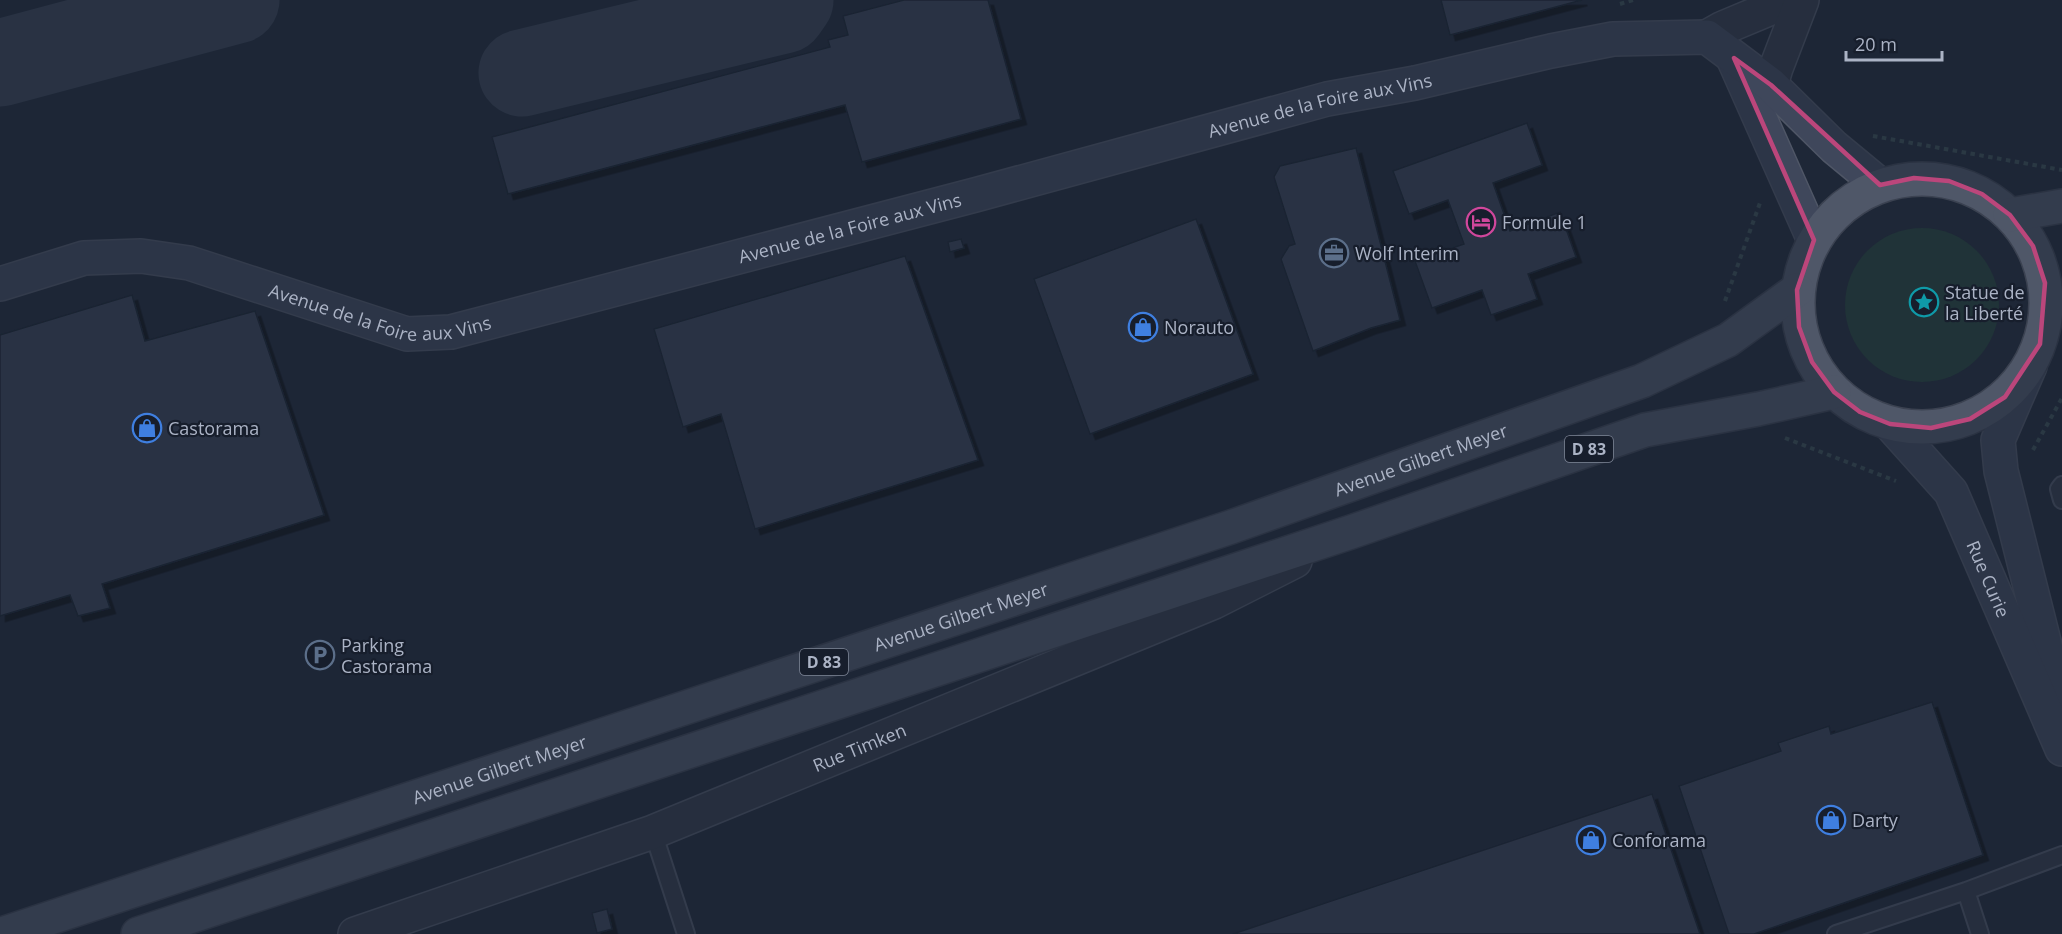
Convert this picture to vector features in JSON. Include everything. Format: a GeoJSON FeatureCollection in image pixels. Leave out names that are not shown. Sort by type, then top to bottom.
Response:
{"type":"FeatureCollection","features":[{"type":"Feature","properties":{"kind":"main road"},"geometry":{"type":"LineString","coordinates":[[1914,178],[1949,182],[1982,194],[2010,215],[2033,246],[2054,312],[2030,366],[2004,397],[1970,419],[1931,428],[1890,424],[1860,412],[1834,392],[1812,362],[1799,327],[1797,290],[1803,264],[1814,240],[1831,217],[1854,198],[1880,185],[1914,178]]}},
{"type":"Feature","properties":{"kind":"main road"},"geometry":{"type":"LineString","coordinates":[[2010,215],[2062,206]]}},
{"type":"Feature","properties":{"kind":"main road","name":"Avenue Gilbert Meyer"},"geometry":{"type":"LineString","coordinates":[[2,934],[1231,527],[1631,385],[1728,340],[1797,290]]}},
{"type":"Feature","properties":{"kind":"main road","name":"D 83"},"geometry":{"type":"LineString","coordinates":[[138,934],[1352,532],[1645,430],[1834,392]]}},
{"type":"Feature","properties":{"kind":"street","name":"Avenue de la Foire aux Vins"},"geometry":{"type":"LineString","coordinates":[[0,284],[84,258],[141,256],[189,262],[406,334],[451,332],[997,189],[1327,99],[1415,84],[1551,51],[1613,39],[1707,37],[1790,0]]}},
{"type":"Feature","properties":{"kind":"street"},"geometry":{"type":"LineString","coordinates":[[1771,85],[1802,0]]}},
{"type":"Feature","properties":{"kind":"street"},"geometry":{"type":"LineString","coordinates":[[1707,37],[1771,85],[1834,147],[1880,185]]}},
{"type":"Feature","properties":{"kind":"street"},"geometry":{"type":"LineString","coordinates":[[1734,58],[1814,240]]}},
{"type":"Feature","properties":{"kind":"street","name":"Rue Curie"},"geometry":{"type":"LineString","coordinates":[[2030,366],[1998,440],[2001,471],[2062,714]]}},
{"type":"Feature","properties":{"kind":"street","name":"Rue Curie"},"geometry":{"type":"LineString","coordinates":[[1890,424],[1951,492],[2062,749]]}},
{"type":"Feature","properties":{"kind":"street","name":"Rue Timken"},"geometry":{"type":"LineString","coordinates":[[355,934],[653,832],[1214,602],[1352,532]]}},
{"type":"Feature","properties":{"kind":"lane"},"geometry":{"type":"LineString","coordinates":[[2062,485],[2059,489],[2062,500]]}},
{"type":"Feature","properties":{"kind":"lane"},"geometry":{"type":"LineString","coordinates":[[653,832],[686,934]]}},
{"type":"Feature","properties":{"kind":"lane"},"geometry":{"type":"LineString","coordinates":[[1836,934],[1966,891],[2062,855]]}},
{"type":"Feature","properties":{"kind":"lane"},"geometry":{"type":"LineString","coordinates":[[1966,891],[1980,934]]}},
{"type":"Feature","properties":{"kind":"path"},"geometry":{"type":"LineString","coordinates":[[1834,147],[1856,133],[2062,170]]}},
{"type":"Feature","properties":{"kind":"highlighted area"},"geometry":{"type":"Polygon","coordinates":[[[1734,58],[1771,85],[1880,185],[1914,178],[1949,181],[1982,194],[2010,215],[2033,246],[2045,283],[2040,344],[2005,397],[1970,419],[1931,428],[1890,424],[1860,412],[1834,392],[1812,362],[1799,327],[1797,290],[1814,240],[1734,58]]]}},
{"type":"Feature","properties":{"kind":"green space"},"geometry":{"type":"Polygon","coordinates":[[[1922,228],[1952,233],[1977,250],[1994,275],[1999,305],[1994,335],[1977,360],[1952,377],[1922,382],[1892,377],[1867,360],[1850,335],[1845,305],[1850,275],[1867,250],[1892,233],[1922,228]]]}},
{"type":"Feature","properties":{"kind":"building"},"geometry":{"type":"Polygon","coordinates":[[[904,0],[988,0],[1021,119],[862,162],[845,105],[508,194],[492,137],[830,47],[828,40],[848,35],[843,16],[904,0]]]}},
{"type":"Feature","properties":{"kind":"building"},"geometry":{"type":"Polygon","coordinates":[[[1441,0],[1582,0],[1450,35],[1441,0]]]}},
{"type":"Feature","properties":{"kind":"building","name":"Formule 1"},"geometry":{"type":"Polygon","coordinates":[[[1527,123],[1542,165],[1493,183],[1510,231],[1560,212],[1576,257],[1528,274],[1537,299],[1491,315],[1482,290],[1432,308],[1415,261],[1464,244],[1448,200],[1409,214],[1393,171],[1527,123]]]}},
{"type":"Feature","properties":{"kind":"building","name":"Wolf Interim"},"geometry":{"type":"Polygon","coordinates":[[[1356,148],[1400,320],[1371,328],[1313,351],[1281,259],[1289,246],[1295,244],[1274,177],[1280,166],[1356,148]]]}},
{"type":"Feature","properties":{"kind":"building","name":"Norauto"},"geometry":{"type":"Polygon","coordinates":[[[1196,219],[1253,374],[1090,434],[1034,279],[1196,219]]]}},
{"type":"Feature","properties":{"kind":"building"},"geometry":{"type":"Polygon","coordinates":[[[961,239],[964,248],[950,252],[948,242],[961,239]]]}},
{"type":"Feature","properties":{"kind":"building"},"geometry":{"type":"Polygon","coordinates":[[[905,256],[978,460],[755,529],[721,414],[683,427],[654,329],[905,256]]]}},
{"type":"Feature","properties":{"kind":"building","name":"Castorama"},"geometry":{"type":"Polygon","coordinates":[[[132,295],[145,341],[255,311],[324,515],[102,584],[110,608],[78,616],[70,595],[0,616],[0,335],[132,295]]]}},
{"type":"Feature","properties":{"kind":"building","name":"Darty"},"geometry":{"type":"Polygon","coordinates":[[[1932,702],[1983,855],[1754,934],[1729,934],[1679,786],[1781,751],[1778,743],[1829,726],[1831,734],[1932,702]]]}},
{"type":"Feature","properties":{"kind":"building","name":"Conforama"},"geometry":{"type":"Polygon","coordinates":[[[1652,794],[1700,934],[1233,934],[1376,886],[1652,794]]]}},
{"type":"Feature","properties":{"kind":"building"},"geometry":{"type":"Polygon","coordinates":[[[607,909],[612,929],[597,933],[592,913],[607,909]]]}},
{"type":"Feature","properties":{"kind":"taxiway"},"geometry":{"type":"LineString","coordinates":[[0,63],[236,0]]}},
{"type":"Feature","properties":{"kind":"taxiway"},"geometry":{"type":"LineString","coordinates":[[522,73],[783,10],[790,0]]}},
{"type":"Feature","properties":{"kind":"place","name":"Formule 1"},"geometry":{"type":"Point","coordinates":[1481,222]}},
{"type":"Feature","properties":{"kind":"place","name":"Wolf Interim"},"geometry":{"type":"Point","coordinates":[1334,253]}},
{"type":"Feature","properties":{"kind":"place","name":"Statue de la Liberté"},"geometry":{"type":"Point","coordinates":[1924,302]}},
{"type":"Feature","properties":{"kind":"place","name":"Norauto"},"geometry":{"type":"Point","coordinates":[1143,327]}},
{"type":"Feature","properties":{"kind":"place","name":"Castorama"},"geometry":{"type":"Point","coordinates":[147,428]}},
{"type":"Feature","properties":{"kind":"place","name":"Parking Castorama"},"geometry":{"type":"Point","coordinates":[320,655]}},
{"type":"Feature","properties":{"kind":"place","name":"Darty"},"geometry":{"type":"Point","coordinates":[1831,820]}},
{"type":"Feature","properties":{"kind":"place","name":"Conforama"},"geometry":{"type":"Point","coordinates":[1591,840]}}]}
